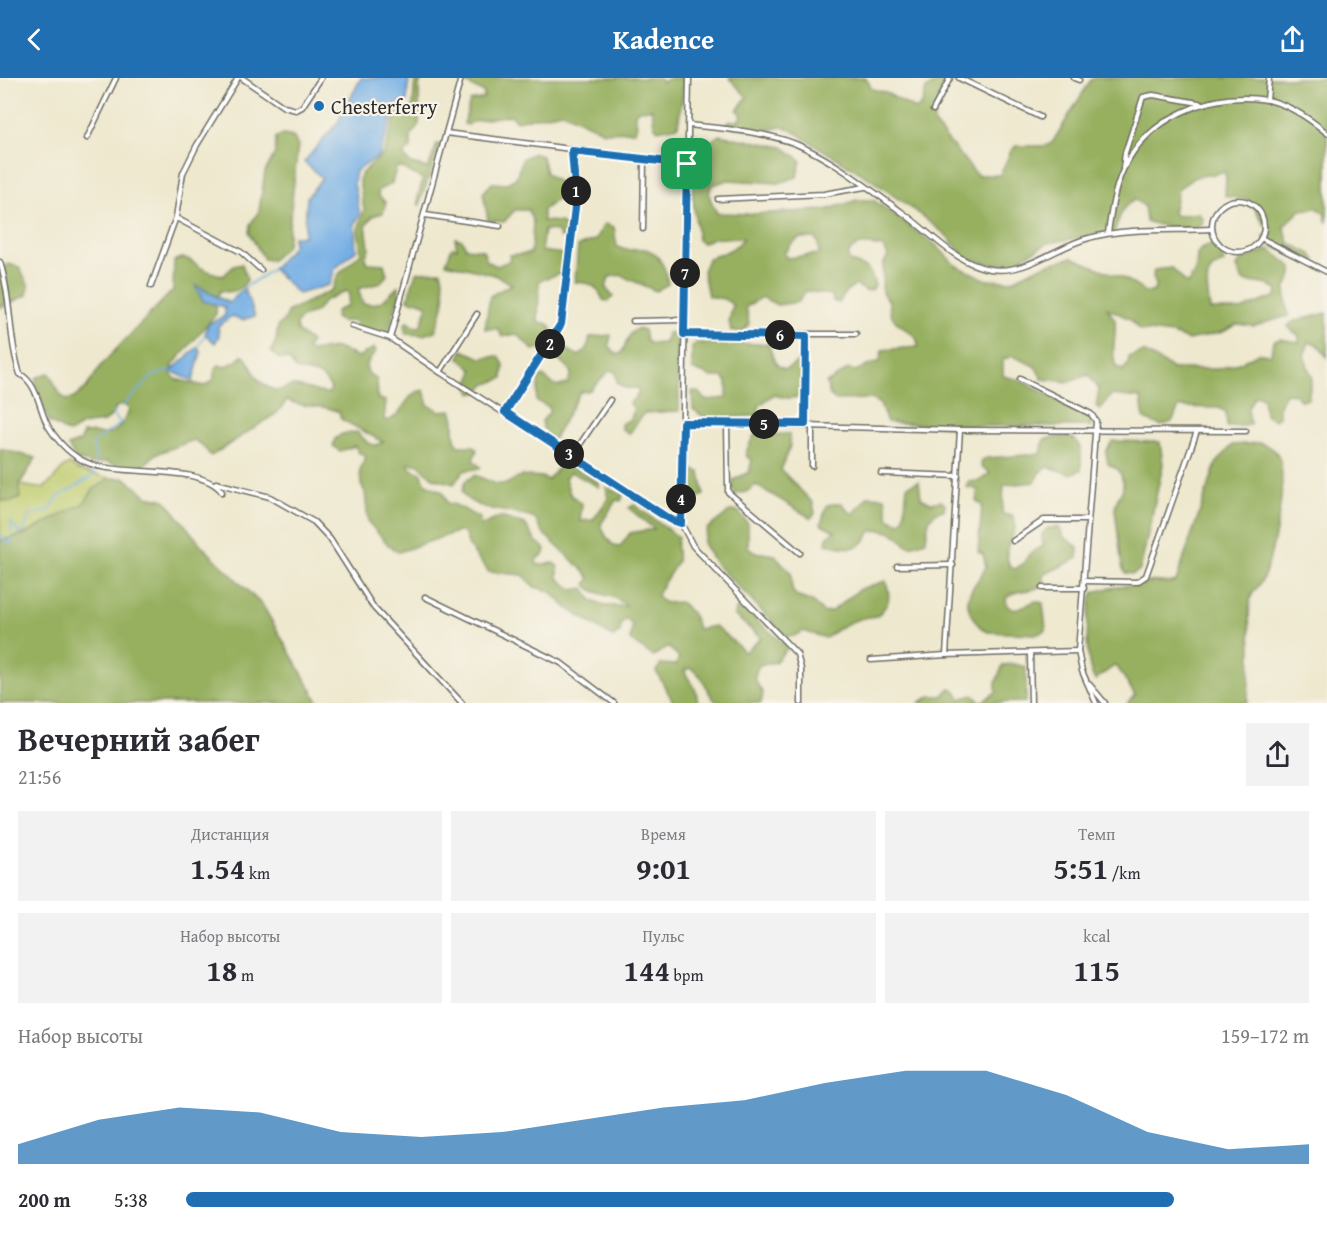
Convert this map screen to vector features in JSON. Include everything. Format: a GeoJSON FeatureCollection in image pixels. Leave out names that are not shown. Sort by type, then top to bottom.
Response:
{"type":"FeatureCollection","features":[{"type":"Feature","properties":{"kind":"street"},"geometry":{"type":"LineString","coordinates":[[87,138],[116,78]]}},
{"type":"Feature","properties":{"kind":"street"},"geometry":{"type":"LineString","coordinates":[[152,286],[176,218],[183,173],[214,115],[240,78],[284,107],[296,110],[302,107],[321,78]]}},
{"type":"Feature","properties":{"kind":"street"},"geometry":{"type":"LineString","coordinates":[[390,338],[461,78]]}},
{"type":"Feature","properties":{"kind":"street"},"geometry":{"type":"LineString","coordinates":[[689,78],[681,523],[693,546],[797,654],[801,669],[801,703]]}},
{"type":"Feature","properties":{"kind":"street"},"geometry":{"type":"LineString","coordinates":[[933,110],[950,78]]}},
{"type":"Feature","properties":{"kind":"street"},"geometry":{"type":"LineString","coordinates":[[959,78],[1040,117]]}},
{"type":"Feature","properties":{"kind":"street"},"geometry":{"type":"LineString","coordinates":[[1267,100],[1269,78]]}},
{"type":"Feature","properties":{"kind":"street"},"geometry":{"type":"LineString","coordinates":[[1108,233],[1125,153],[1143,97],[1153,95],[1200,104],[1236,99],[1267,100],[1306,117],[1327,133]]}},
{"type":"Feature","properties":{"kind":"street"},"geometry":{"type":"LineString","coordinates":[[1123,169],[1139,147],[1159,126],[1200,104]]}},
{"type":"Feature","properties":{"kind":"street"},"geometry":{"type":"LineString","coordinates":[[688,125],[744,131],[797,145],[866,187],[928,231],[958,256],[992,270],[1015,268],[1087,238],[1108,233],[1212,229]]}},
{"type":"Feature","properties":{"kind":"street"},"geometry":{"type":"LineString","coordinates":[[446,133],[687,164]]}},
{"type":"Feature","properties":{"kind":"street"},"geometry":{"type":"LineString","coordinates":[[505,412],[561,324],[576,199],[572,151]]}},
{"type":"Feature","properties":{"kind":"street"},"geometry":{"type":"LineString","coordinates":[[643,229],[644,160]]}},
{"type":"Feature","properties":{"kind":"street"},"geometry":{"type":"LineString","coordinates":[[718,199],[824,194],[866,187]]}},
{"type":"Feature","properties":{"kind":"street"},"geometry":{"type":"LineString","coordinates":[[1246,201],[1254,206],[1263,220],[1261,238],[1250,250],[1234,252],[1220,245],[1212,229],[1215,214],[1228,202],[1246,201]]}},
{"type":"Feature","properties":{"kind":"street"},"geometry":{"type":"LineString","coordinates":[[425,215],[500,226]]}},
{"type":"Feature","properties":{"kind":"street"},"geometry":{"type":"LineString","coordinates":[[176,218],[241,252],[261,270]]}},
{"type":"Feature","properties":{"kind":"street"},"geometry":{"type":"LineString","coordinates":[[1261,238],[1327,272]]}},
{"type":"Feature","properties":{"kind":"street"},"geometry":{"type":"LineString","coordinates":[[0,262],[10,317],[12,349],[20,374],[25,377],[36,394],[48,425],[72,455],[91,465],[188,476],[270,497],[314,522],[330,539],[374,608],[462,703]]}},
{"type":"Feature","properties":{"kind":"street"},"geometry":{"type":"LineString","coordinates":[[440,372],[477,314]]}},
{"type":"Feature","properties":{"kind":"street"},"geometry":{"type":"LineString","coordinates":[[633,321],[684,321]]}},
{"type":"Feature","properties":{"kind":"street"},"geometry":{"type":"LineString","coordinates":[[352,326],[390,338],[669,519],[681,523]]}},
{"type":"Feature","properties":{"kind":"street"},"geometry":{"type":"LineString","coordinates":[[684,334],[806,336],[856,334]]}},
{"type":"Feature","properties":{"kind":"street"},"geometry":{"type":"LineString","coordinates":[[805,424],[806,336]]}},
{"type":"Feature","properties":{"kind":"street"},"geometry":{"type":"LineString","coordinates":[[1020,379],[1091,414],[1096,421],[1078,651],[1082,671],[1096,703]]}},
{"type":"Feature","properties":{"kind":"street"},"geometry":{"type":"LineString","coordinates":[[572,456],[610,400]]}},
{"type":"Feature","properties":{"kind":"street"},"geometry":{"type":"LineString","coordinates":[[683,423],[960,429],[1246,431]]}},
{"type":"Feature","properties":{"kind":"street"},"geometry":{"type":"LineString","coordinates":[[727,424],[728,492],[800,553]]}},
{"type":"Feature","properties":{"kind":"street"},"geometry":{"type":"LineString","coordinates":[[812,425],[812,466]]}},
{"type":"Feature","properties":{"kind":"street"},"geometry":{"type":"LineString","coordinates":[[946,655],[960,429]]}},
{"type":"Feature","properties":{"kind":"street"},"geometry":{"type":"LineString","coordinates":[[1084,581],[1137,582],[1146,576],[1197,431]]}},
{"type":"Feature","properties":{"kind":"street"},"geometry":{"type":"LineString","coordinates":[[881,473],[958,476]]}},
{"type":"Feature","properties":{"kind":"street"},"geometry":{"type":"LineString","coordinates":[[215,483],[222,492]]}},
{"type":"Feature","properties":{"kind":"street"},"geometry":{"type":"LineString","coordinates":[[1013,541],[1044,520],[1088,520]]}},
{"type":"Feature","properties":{"kind":"street"},"geometry":{"type":"LineString","coordinates":[[897,566],[953,565]]}},
{"type":"Feature","properties":{"kind":"street"},"geometry":{"type":"LineString","coordinates":[[1042,588],[1084,588]]}},
{"type":"Feature","properties":{"kind":"street"},"geometry":{"type":"LineString","coordinates":[[425,597],[561,663],[614,703]]}},
{"type":"Feature","properties":{"kind":"street"},"geometry":{"type":"LineString","coordinates":[[871,660],[1078,651]]}},
{"type":"Feature","properties":{"kind":"street"},"geometry":{"type":"LineString","coordinates":[[1030,654],[1031,703]]}},
{"type":"Feature","properties":{"kind":"street"},"geometry":{"type":"LineString","coordinates":[[1089,684],[1105,703]]}},
{"type":"Feature","properties":{"kind":"green space"},"geometry":{"type":"Polygon","coordinates":[[[415,78],[423,78],[419,85],[419,124],[411,135],[411,148],[403,155],[411,164],[428,168],[437,144],[440,145],[419,206],[418,196],[423,179],[400,167],[396,168],[392,183],[379,190],[378,195],[386,203],[383,213],[373,216],[366,225],[369,248],[365,258],[367,263],[384,264],[387,275],[380,283],[358,289],[363,304],[370,304],[384,300],[399,286],[399,296],[388,333],[383,336],[356,326],[354,320],[342,322],[335,318],[336,311],[347,306],[349,294],[346,291],[324,301],[317,311],[301,318],[296,324],[297,331],[311,342],[307,349],[311,351],[337,348],[358,357],[374,348],[376,351],[366,365],[368,373],[377,380],[378,399],[386,401],[384,419],[387,421],[397,414],[408,399],[424,390],[428,405],[440,411],[451,410],[458,446],[474,446],[477,450],[473,460],[481,468],[463,471],[454,484],[433,478],[418,464],[408,464],[411,469],[421,473],[426,484],[443,492],[447,503],[456,505],[480,518],[480,526],[500,517],[525,524],[535,540],[545,549],[544,554],[536,560],[537,565],[554,563],[558,567],[558,578],[573,590],[584,588],[592,601],[605,606],[626,606],[590,588],[586,584],[590,579],[587,574],[543,533],[535,519],[474,503],[462,492],[465,481],[475,475],[496,484],[506,484],[521,476],[542,477],[548,480],[564,461],[599,483],[599,487],[571,472],[565,478],[570,494],[582,504],[580,521],[593,520],[608,499],[606,487],[623,495],[621,501],[616,500],[601,524],[605,535],[616,546],[620,547],[630,533],[654,529],[629,508],[634,505],[678,537],[677,561],[657,595],[661,600],[666,603],[680,602],[692,613],[698,629],[715,626],[745,652],[761,638],[734,615],[736,609],[747,612],[785,645],[786,650],[775,662],[759,665],[755,680],[763,693],[761,703],[718,703],[713,699],[700,676],[689,668],[684,671],[696,691],[698,703],[674,703],[656,671],[661,664],[676,665],[679,657],[668,647],[653,656],[630,640],[632,625],[626,619],[621,624],[620,632],[613,637],[567,608],[550,591],[534,587],[523,575],[489,572],[469,547],[464,532],[457,532],[399,552],[392,549],[368,522],[360,470],[366,456],[359,453],[355,446],[340,451],[333,446],[335,439],[342,434],[357,432],[369,444],[377,445],[383,442],[341,419],[339,412],[332,409],[301,405],[287,400],[277,413],[211,456],[201,444],[194,440],[156,454],[144,465],[129,469],[107,462],[91,464],[76,459],[68,446],[81,441],[83,433],[107,434],[116,430],[129,409],[123,404],[116,407],[105,421],[83,425],[69,433],[49,422],[36,385],[36,378],[49,373],[60,394],[66,400],[74,398],[86,388],[103,363],[173,290],[174,261],[182,258],[223,276],[234,266],[242,264],[247,280],[242,287],[236,290],[220,291],[216,314],[173,365],[171,372],[175,379],[204,386],[213,381],[215,369],[219,365],[224,367],[243,355],[258,379],[276,391],[297,386],[329,393],[331,388],[319,375],[296,369],[289,360],[278,358],[271,351],[276,341],[278,326],[286,318],[287,312],[332,290],[338,275],[361,253],[358,230],[364,209],[359,180],[362,173],[384,153],[397,110],[408,111],[413,105],[415,78]]]}},
{"type":"Feature","properties":{"kind":"green space"},"geometry":{"type":"Polygon","coordinates":[[[450,78],[658,78],[662,82],[670,78],[684,78],[684,84],[678,126],[658,130],[654,126],[652,109],[638,110],[635,114],[637,125],[635,131],[604,132],[563,112],[516,121],[511,115],[464,124],[470,101],[484,98],[484,93],[459,79],[455,81],[450,78]]]}},
{"type":"Feature","properties":{"kind":"green space"},"geometry":{"type":"Polygon","coordinates":[[[729,78],[866,78],[872,89],[885,92],[916,110],[922,104],[926,89],[942,79],[942,91],[935,112],[934,124],[977,175],[1000,175],[1011,151],[1016,146],[1045,146],[1052,143],[1092,78],[1327,78],[1327,223],[1324,213],[1317,208],[1301,210],[1284,226],[1289,243],[1311,254],[1316,260],[1308,263],[1266,243],[1264,236],[1269,236],[1272,232],[1271,227],[1265,226],[1254,207],[1249,205],[1248,200],[1225,196],[1224,172],[1195,177],[1178,189],[1173,213],[1177,216],[1198,213],[1203,219],[1202,225],[1196,228],[1174,228],[1146,221],[1144,206],[1135,200],[1124,209],[1114,232],[1048,243],[1012,263],[995,265],[966,258],[947,236],[921,215],[867,177],[791,130],[782,127],[757,130],[724,125],[730,121],[738,121],[742,115],[737,110],[747,97],[729,78]]]}},
{"type":"Feature","properties":{"kind":"green space"},"geometry":{"type":"Polygon","coordinates":[[[283,135],[293,137],[298,145],[287,245],[272,260],[264,259],[249,233],[250,225],[259,211],[265,172],[275,153],[276,137],[283,135]]]}},
{"type":"Feature","properties":{"kind":"green space"},"geometry":{"type":"Polygon","coordinates":[[[719,135],[783,147],[801,160],[797,177],[779,183],[728,180],[712,185],[710,196],[717,213],[753,214],[826,210],[857,200],[873,200],[936,245],[955,265],[987,280],[1011,281],[1039,267],[1072,257],[1127,280],[1145,292],[1153,292],[1156,285],[1153,277],[1154,270],[1172,268],[1187,284],[1194,274],[1198,252],[1212,244],[1219,248],[1224,263],[1216,266],[1208,275],[1210,310],[1241,310],[1276,296],[1277,289],[1269,285],[1243,281],[1237,267],[1241,260],[1269,249],[1292,267],[1292,275],[1285,289],[1288,316],[1254,326],[1237,324],[1223,332],[1188,340],[1173,334],[1140,330],[1130,319],[1107,308],[1115,320],[1116,367],[1123,370],[1128,364],[1129,357],[1144,352],[1173,369],[1218,369],[1242,362],[1258,353],[1271,355],[1273,341],[1280,339],[1299,342],[1299,335],[1288,326],[1294,321],[1327,313],[1327,357],[1317,344],[1309,342],[1304,356],[1312,377],[1308,399],[1300,400],[1295,394],[1286,393],[1279,405],[1279,417],[1275,420],[1265,415],[1263,399],[1259,396],[1254,397],[1248,408],[1250,425],[1227,427],[1226,412],[1219,408],[1179,407],[1172,422],[1161,426],[1144,419],[1141,398],[1111,395],[1100,410],[1096,406],[1099,389],[1088,375],[1068,382],[1042,379],[1035,366],[1012,356],[1003,360],[1003,376],[1019,380],[1093,418],[1092,426],[946,426],[887,422],[880,404],[872,399],[835,400],[830,395],[826,383],[849,369],[855,371],[880,361],[882,350],[918,347],[914,335],[894,319],[889,301],[882,293],[883,264],[888,256],[884,247],[859,245],[854,247],[848,255],[849,261],[868,269],[875,285],[872,290],[866,291],[856,285],[846,291],[839,303],[833,301],[832,295],[806,291],[798,302],[777,305],[762,297],[746,307],[749,324],[742,332],[731,331],[729,321],[733,305],[724,299],[708,296],[703,271],[708,259],[733,248],[743,238],[713,238],[703,243],[698,240],[692,182],[694,169],[707,145],[719,135]],[[799,238],[784,254],[787,258],[819,254],[815,238],[799,238]]]}},
{"type":"Feature","properties":{"kind":"green space"},"geometry":{"type":"Polygon","coordinates":[[[534,153],[542,156],[546,173],[560,183],[566,175],[570,179],[570,197],[559,198],[543,210],[543,221],[560,222],[566,229],[564,239],[559,236],[558,231],[544,230],[541,251],[563,254],[561,273],[539,281],[538,322],[549,324],[552,329],[543,346],[533,350],[517,334],[502,337],[498,329],[485,329],[490,296],[512,284],[495,275],[446,263],[452,247],[457,248],[455,238],[462,240],[466,248],[483,250],[487,261],[497,266],[509,261],[510,255],[531,253],[533,222],[528,210],[515,210],[504,222],[488,220],[483,193],[492,183],[505,184],[516,178],[523,158],[534,153]]]}},
{"type":"Feature","properties":{"kind":"green space"},"geometry":{"type":"Polygon","coordinates":[[[604,224],[614,227],[617,247],[626,250],[645,249],[655,254],[664,268],[668,284],[656,291],[620,275],[609,277],[606,288],[613,297],[608,301],[603,300],[593,286],[575,282],[578,246],[596,240],[604,224]]]}},
{"type":"Feature","properties":{"kind":"green space"},"geometry":{"type":"Polygon","coordinates":[[[8,264],[19,267],[29,286],[27,295],[0,308],[0,271],[8,264]]]}},
{"type":"Feature","properties":{"kind":"green space"},"geometry":{"type":"Polygon","coordinates":[[[441,271],[444,301],[435,331],[423,335],[406,334],[404,325],[408,321],[412,326],[420,327],[428,306],[418,300],[413,302],[408,299],[416,272],[441,271]]]}},
{"type":"Feature","properties":{"kind":"green space"},"geometry":{"type":"Polygon","coordinates":[[[638,328],[644,330],[646,341],[651,344],[665,343],[667,333],[678,333],[679,411],[644,413],[629,434],[622,429],[621,424],[631,419],[634,409],[630,403],[639,393],[637,388],[626,388],[617,383],[615,371],[609,371],[589,391],[580,392],[553,440],[544,432],[542,421],[549,413],[549,407],[536,401],[539,379],[543,376],[561,386],[568,383],[571,373],[566,365],[552,357],[561,346],[579,356],[587,349],[590,337],[611,335],[609,346],[616,354],[621,354],[631,333],[638,328]]]}},
{"type":"Feature","properties":{"kind":"green space"},"geometry":{"type":"Polygon","coordinates":[[[696,343],[768,344],[775,362],[786,369],[801,360],[799,397],[788,398],[773,395],[760,405],[757,416],[705,418],[693,409],[692,391],[698,392],[705,400],[727,398],[727,382],[723,377],[712,377],[692,369],[692,347],[696,343]]]}},
{"type":"Feature","properties":{"kind":"green space"},"geometry":{"type":"Polygon","coordinates":[[[462,350],[481,358],[499,356],[504,365],[503,378],[485,385],[477,393],[471,393],[466,383],[471,380],[473,370],[459,358],[462,350]]]}},
{"type":"Feature","properties":{"kind":"green space"},"geometry":{"type":"Polygon","coordinates":[[[789,434],[790,446],[781,470],[813,503],[815,513],[811,518],[756,485],[746,492],[736,494],[732,490],[733,480],[749,472],[752,460],[747,457],[746,452],[754,435],[789,434]]]}},
{"type":"Feature","properties":{"kind":"green space"},"geometry":{"type":"Polygon","coordinates":[[[1066,436],[1075,439],[1081,449],[1081,470],[1071,474],[1048,467],[1040,472],[1035,482],[1004,485],[1002,514],[1013,516],[1015,522],[1007,551],[1010,567],[1015,569],[1024,563],[1029,554],[1043,546],[1042,534],[1048,528],[1059,527],[1064,537],[1078,547],[1078,558],[1043,575],[1045,583],[1041,586],[1006,598],[1007,606],[1014,610],[1036,601],[1043,603],[1046,630],[1038,634],[988,632],[975,621],[968,604],[970,592],[986,567],[983,554],[978,552],[982,505],[976,501],[978,490],[967,487],[968,482],[979,481],[990,473],[981,466],[982,460],[1041,454],[1044,439],[1066,436]]]}},
{"type":"Feature","properties":{"kind":"green space"},"geometry":{"type":"Polygon","coordinates":[[[1112,441],[1160,442],[1163,465],[1140,570],[1133,574],[1125,573],[1122,566],[1115,510],[1123,485],[1119,470],[1108,464],[1106,452],[1112,441]]]}},
{"type":"Feature","properties":{"kind":"green space"},"geometry":{"type":"Polygon","coordinates":[[[1260,443],[1275,450],[1280,462],[1282,477],[1279,516],[1271,556],[1261,582],[1250,601],[1251,655],[1247,703],[1127,703],[1135,695],[1118,668],[1114,666],[1095,680],[1091,672],[1087,637],[1093,593],[1149,582],[1176,581],[1216,464],[1232,445],[1260,443]]]}},
{"type":"Feature","properties":{"kind":"green space"},"geometry":{"type":"Polygon","coordinates":[[[0,449],[36,458],[19,485],[20,498],[11,502],[0,500],[0,449]]]}},
{"type":"Feature","properties":{"kind":"green space"},"geometry":{"type":"Polygon","coordinates":[[[70,464],[79,470],[110,478],[93,490],[84,503],[25,534],[0,541],[0,500],[11,502],[19,485],[44,487],[70,464]]]}},
{"type":"Feature","properties":{"kind":"green space"},"geometry":{"type":"Polygon","coordinates":[[[690,469],[700,472],[704,495],[699,497],[688,493],[686,478],[690,469]]]}},
{"type":"Feature","properties":{"kind":"green space"},"geometry":{"type":"Polygon","coordinates":[[[110,478],[125,478],[147,496],[165,500],[202,546],[263,606],[319,703],[0,703],[0,541],[25,534],[84,503],[93,490],[110,478]]]}},
{"type":"Feature","properties":{"kind":"green space"},"geometry":{"type":"Polygon","coordinates":[[[919,481],[921,498],[931,503],[941,501],[945,504],[944,510],[931,517],[926,541],[911,546],[906,545],[891,533],[876,530],[871,531],[863,543],[853,548],[826,544],[827,537],[835,531],[821,524],[827,505],[842,503],[849,512],[854,513],[868,496],[885,497],[889,519],[900,523],[904,519],[907,486],[919,481]]]}},
{"type":"Feature","properties":{"kind":"green space"},"geometry":{"type":"Polygon","coordinates":[[[730,511],[738,511],[748,524],[748,547],[754,552],[775,555],[791,573],[792,590],[796,596],[812,602],[824,613],[832,611],[860,589],[886,581],[889,592],[887,604],[877,616],[862,618],[850,623],[826,638],[803,631],[794,636],[786,636],[715,563],[703,543],[707,529],[730,511]]]}},
{"type":"Feature","properties":{"kind":"green space"},"geometry":{"type":"Polygon","coordinates":[[[1014,664],[1026,667],[1026,702],[918,703],[931,696],[942,696],[950,688],[955,690],[960,699],[973,695],[981,702],[996,692],[996,682],[1003,665],[1014,664]]]}},
{"type":"Feature","properties":{"kind":"water"},"geometry":{"type":"Polygon","coordinates":[[[361,78],[409,78],[407,102],[397,103],[379,156],[356,171],[354,183],[360,215],[354,224],[356,250],[335,269],[329,285],[298,294],[273,269],[293,246],[293,236],[304,236],[307,197],[322,178],[304,162],[338,122],[361,78]]]}},
{"type":"Feature","properties":{"kind":"water"},"geometry":{"type":"Polygon","coordinates":[[[195,285],[229,303],[244,288],[255,316],[242,320],[232,316],[218,326],[219,336],[215,343],[205,334],[208,324],[225,316],[225,307],[203,301],[195,285]]]}},
{"type":"Feature","properties":{"kind":"water"},"geometry":{"type":"Polygon","coordinates":[[[198,347],[201,352],[193,381],[171,371],[198,347]]]}},
{"type":"Feature","properties":{"kind":"waterway"},"geometry":{"type":"LineString","coordinates":[[244,288],[273,269]]}},
{"type":"Feature","properties":{"kind":"waterway"},"geometry":{"type":"LineString","coordinates":[[197,349],[205,335]]}},
{"type":"Feature","properties":{"kind":"waterway"},"geometry":{"type":"LineString","coordinates":[[122,406],[153,376],[173,370]]}},
{"type":"Feature","properties":{"kind":"waterway"},"geometry":{"type":"LineString","coordinates":[[0,534],[7,543],[12,543],[11,522],[20,533],[24,531],[29,515],[49,511],[58,497],[94,475],[96,459],[93,443],[121,423],[112,414],[115,411]]}},
{"type":"Feature","properties":{"kind":"place","name":"Chesterferry"},"geometry":{"type":"Point","coordinates":[319,106]}},
{"type":"Feature","properties":{"kind":"route"},"geometry":{"type":"LineString","coordinates":[[572,151],[687,164],[684,334],[806,336],[805,424],[683,423],[681,523],[669,519],[505,412],[558,333],[563,317],[576,199],[572,151]]}}]}
